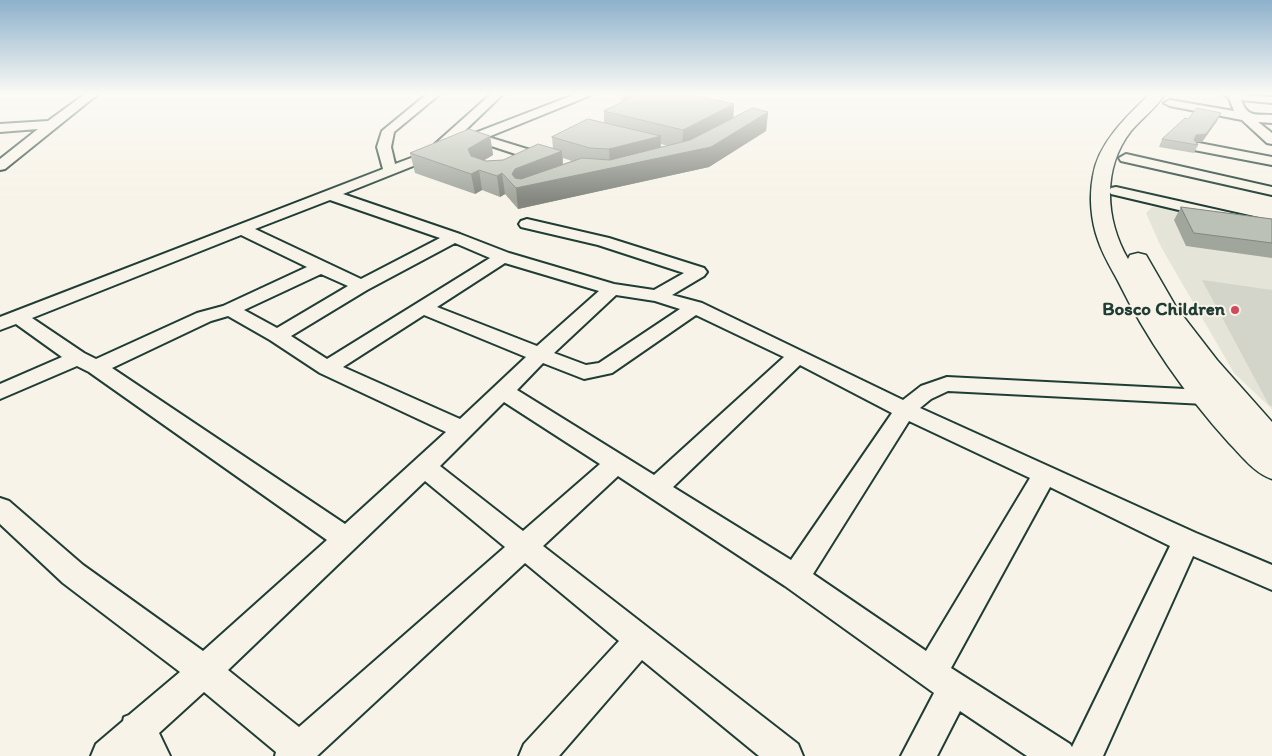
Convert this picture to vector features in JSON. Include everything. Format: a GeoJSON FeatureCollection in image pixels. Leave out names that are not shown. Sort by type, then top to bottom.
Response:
{"type":"FeatureCollection","features":[{"type":"Feature","properties":{"kind":"main road"},"geometry":{"type":"LineString","coordinates":[[1124,129],[1110,150],[1117,174],[1128,240],[1165,309],[1207,366],[1272,442]]}},
{"type":"Feature","properties":{"kind":"main road"},"geometry":{"type":"LineString","coordinates":[[1117,174],[1102,199],[1108,238],[1142,306],[1180,365],[1205,397],[1242,439],[1272,467]]}},
{"type":"Feature","properties":{"kind":"street"},"geometry":{"type":"LineString","coordinates":[[0,166],[45,129]]}},
{"type":"Feature","properties":{"kind":"street"},"geometry":{"type":"LineString","coordinates":[[390,129],[384,146],[390,170]]}},
{"type":"Feature","properties":{"kind":"street"},"geometry":{"type":"LineString","coordinates":[[434,153],[459,129]]}},
{"type":"Feature","properties":{"kind":"street"},"geometry":{"type":"LineString","coordinates":[[9,320],[494,129]]}},
{"type":"Feature","properties":{"kind":"street"},"geometry":{"type":"LineString","coordinates":[[1259,129],[1272,140]]}},
{"type":"Feature","properties":{"kind":"street"},"geometry":{"type":"LineString","coordinates":[[476,137],[563,165]]}},
{"type":"Feature","properties":{"kind":"street"},"geometry":{"type":"LineString","coordinates":[[1199,146],[1272,162]]}},
{"type":"Feature","properties":{"kind":"street"},"geometry":{"type":"LineString","coordinates":[[521,164],[553,148]]}},
{"type":"Feature","properties":{"kind":"street"},"geometry":{"type":"LineString","coordinates":[[501,157],[515,150]]}},
{"type":"Feature","properties":{"kind":"street"},"geometry":{"type":"LineString","coordinates":[[1117,174],[1272,191]]}},
{"type":"Feature","properties":{"kind":"street"},"geometry":{"type":"LineString","coordinates":[[1117,174],[1272,227]]}},
{"type":"Feature","properties":{"kind":"street"},"geometry":{"type":"LineString","coordinates":[[328,194],[454,237],[503,256],[612,289],[657,296],[694,307],[798,356],[905,410],[1046,474],[1186,541],[1272,578]]}},
{"type":"Feature","properties":{"kind":"street"},"geometry":{"type":"LineString","coordinates":[[527,224],[603,242],[698,272],[657,296]]}},
{"type":"Feature","properties":{"kind":"street"},"geometry":{"type":"LineString","coordinates":[[241,229],[361,286]]}},
{"type":"Feature","properties":{"kind":"street"},"geometry":{"type":"LineString","coordinates":[[277,336],[361,286],[454,237]]}},
{"type":"Feature","properties":{"kind":"street"},"geometry":{"type":"LineString","coordinates":[[328,368],[503,256]]}},
{"type":"Feature","properties":{"kind":"street"},"geometry":{"type":"LineString","coordinates":[[0,392],[86,362],[204,317],[230,310],[320,268]]}},
{"type":"Feature","properties":{"kind":"street"},"geometry":{"type":"LineString","coordinates":[[108,756],[145,743],[204,671],[424,468],[540,355],[612,289]]}},
{"type":"Feature","properties":{"kind":"street"},"geometry":{"type":"LineString","coordinates":[[422,308],[584,372],[605,368],[694,307]]}},
{"type":"Feature","properties":{"kind":"street"},"geometry":{"type":"LineString","coordinates":[[230,310],[277,336],[328,368],[462,430]]}},
{"type":"Feature","properties":{"kind":"street"},"geometry":{"type":"LineString","coordinates":[[9,320],[86,362],[346,538]]}},
{"type":"Feature","properties":{"kind":"street"},"geometry":{"type":"LineString","coordinates":[[655,488],[798,356]]}},
{"type":"Feature","properties":{"kind":"street"},"geometry":{"type":"LineString","coordinates":[[795,577],[905,410],[921,395],[933,388],[947,384],[1205,397]]}},
{"type":"Feature","properties":{"kind":"street"},"geometry":{"type":"LineString","coordinates":[[503,391],[795,577],[942,681],[1058,756]]}},
{"type":"Feature","properties":{"kind":"street"},"geometry":{"type":"LineString","coordinates":[[0,508],[73,574],[204,671],[296,752],[525,548],[616,464]]}},
{"type":"Feature","properties":{"kind":"street"},"geometry":{"type":"LineString","coordinates":[[424,468],[786,756]]}},
{"type":"Feature","properties":{"kind":"street"},"geometry":{"type":"LineString","coordinates":[[918,756],[942,681],[1046,474]]}},
{"type":"Feature","properties":{"kind":"street"},"geometry":{"type":"LineString","coordinates":[[1085,756],[1186,541]]}},
{"type":"Feature","properties":{"kind":"street"},"geometry":{"type":"LineString","coordinates":[[536,756],[640,639]]}},
{"type":"Feature","properties":{"kind":"shaded area","name":"Bosco Children"},"geometry":{"type":"Polygon","coordinates":[[[1152,207],[1182,209],[1272,229],[1272,409],[1234,373],[1161,247],[1146,213],[1152,207]]]}},
{"type":"Feature","properties":{"kind":"shaded area"},"geometry":{"type":"Polygon","coordinates":[[[1202,280],[1272,290],[1272,406],[1269,405],[1202,280]]]}},
{"type":"Feature","properties":{"kind":"building"},"geometry":{"type":"Polygon","coordinates":[[[468,129],[490,136],[468,149],[471,156],[486,161],[503,160],[538,144],[562,151],[515,169],[512,174],[515,178],[521,179],[582,158],[610,160],[690,140],[711,129],[740,129],[711,147],[516,188],[502,173],[497,176],[479,170],[471,174],[410,153],[468,129]]]}},
{"type":"Feature","properties":{"kind":"building"},"geometry":{"type":"Polygon","coordinates":[[[567,129],[632,129],[661,136],[609,149],[590,148],[552,137],[567,129]]]}},
{"type":"Feature","properties":{"kind":"building"},"geometry":{"type":"Polygon","coordinates":[[[1173,129],[1209,129],[1206,134],[1196,135],[1194,140],[1198,145],[1162,139],[1173,129]]]}},
{"type":"Feature","properties":{"kind":"building"},"geometry":{"type":"Polygon","coordinates":[[[1181,207],[1272,219],[1272,243],[1194,233],[1181,207]]]}},
{"type":"Feature","properties":{"kind":"place","name":"Bosco Children"},"geometry":{"type":"Point","coordinates":[1235,310]}}]}
